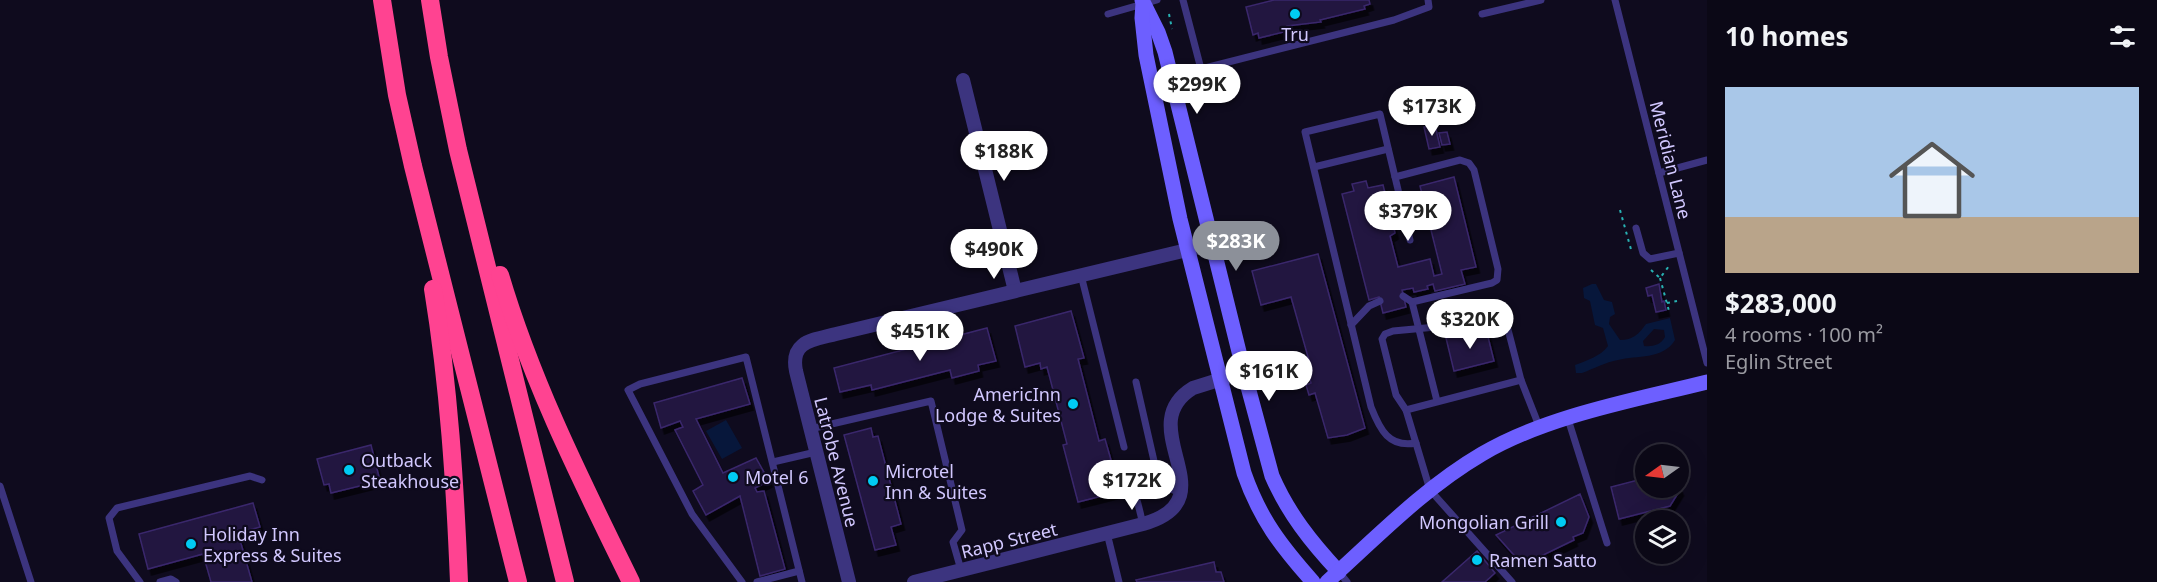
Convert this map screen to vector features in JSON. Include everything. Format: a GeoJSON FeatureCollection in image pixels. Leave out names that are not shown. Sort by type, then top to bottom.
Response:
{"type":"FeatureCollection","features":[{"type":"Feature","properties":{"kind":"highway"},"geometry":{"type":"LineString","coordinates":[[382,0],[395,84],[413,166],[518,582]]}},
{"type":"Feature","properties":{"kind":"highway"},"geometry":{"type":"LineString","coordinates":[[430,0],[447,99],[565,582]]}},
{"type":"Feature","properties":{"kind":"highway"},"geometry":{"type":"LineString","coordinates":[[447,99],[505,291],[543,398],[631,582]]}},
{"type":"Feature","properties":{"kind":"highway"},"geometry":{"type":"LineString","coordinates":[[413,166],[446,378],[455,473],[459,582]]}},
{"type":"Feature","properties":{"kind":"street"},"geometry":{"type":"LineString","coordinates":[[1147,1],[1165,52],[1267,461],[1279,492],[1305,534],[1338,578],[1430,490],[1482,454],[1517,436],[1568,419],[1707,382]]}},
{"type":"Feature","properties":{"kind":"street"},"geometry":{"type":"LineString","coordinates":[[1147,1],[1142,18],[1146,55],[1187,249],[1238,453],[1255,502],[1270,531],[1313,582]]}},
{"type":"Feature","properties":{"kind":"street"},"geometry":{"type":"LineString","coordinates":[[963,80],[1015,291],[1212,244]]}},
{"type":"Feature","properties":{"kind":"street","name":"Latrobe Avenue"},"geometry":{"type":"LineString","coordinates":[[849,582],[796,371],[794,362],[796,351],[815,339],[1015,291]]}},
{"type":"Feature","properties":{"kind":"street"},"geometry":{"type":"LineString","coordinates":[[1181,493],[1181,477],[1171,437],[1170,420],[1173,412],[1186,392],[1220,378],[1244,372]]}},
{"type":"Feature","properties":{"kind":"street","name":"Rapp Street"},"geometry":{"type":"LineString","coordinates":[[914,582],[1143,524],[1169,514],[1179,501],[1181,493]]}},
{"type":"Feature","properties":{"kind":"lane"},"geometry":{"type":"LineString","coordinates":[[1182,0],[1201,69],[1394,20],[1429,7],[1428,0]]}},
{"type":"Feature","properties":{"kind":"lane"},"geometry":{"type":"LineString","coordinates":[[1482,14],[1541,0]]}},
{"type":"Feature","properties":{"kind":"lane","name":"Meridian Lane"},"geometry":{"type":"LineString","coordinates":[[1615,0],[1707,363]]}},
{"type":"Feature","properties":{"kind":"lane"},"geometry":{"type":"LineString","coordinates":[[1108,15],[1147,1]]}},
{"type":"Feature","properties":{"kind":"lane"},"geometry":{"type":"LineString","coordinates":[[1410,240],[1380,114],[1305,132],[1371,407],[1382,432],[1404,445],[1416,443]]}},
{"type":"Feature","properties":{"kind":"lane"},"geometry":{"type":"LineString","coordinates":[[1314,167],[1388,149]]}},
{"type":"Feature","properties":{"kind":"lane"},"geometry":{"type":"LineString","coordinates":[[1395,177],[1460,160],[1469,163],[1474,170],[1498,269],[1497,280],[1492,283],[1412,302]]}},
{"type":"Feature","properties":{"kind":"lane"},"geometry":{"type":"LineString","coordinates":[[1659,173],[1707,160]]}},
{"type":"Feature","properties":{"kind":"lane"},"geometry":{"type":"LineString","coordinates":[[1635,228],[1643,253],[1650,260],[1679,253]]}},
{"type":"Feature","properties":{"kind":"lane"},"geometry":{"type":"LineString","coordinates":[[1081,275],[1124,447]]}},
{"type":"Feature","properties":{"kind":"lane"},"geometry":{"type":"LineString","coordinates":[[1403,296],[1412,302],[1437,401]]}},
{"type":"Feature","properties":{"kind":"lane"},"geometry":{"type":"LineString","coordinates":[[1351,325],[1369,306],[1380,301]]}},
{"type":"Feature","properties":{"kind":"lane"},"geometry":{"type":"LineString","coordinates":[[1512,582],[1430,490],[1406,410],[1396,395],[1382,339],[1385,334],[1393,331],[1436,327],[1493,313],[1504,314],[1521,380],[1540,428]]}},
{"type":"Feature","properties":{"kind":"lane"},"geometry":{"type":"LineString","coordinates":[[742,582],[692,514],[628,390],[640,384],[746,357],[802,582]]}},
{"type":"Feature","properties":{"kind":"lane"},"geometry":{"type":"LineString","coordinates":[[1406,410],[1521,380]]}},
{"type":"Feature","properties":{"kind":"lane"},"geometry":{"type":"LineString","coordinates":[[1136,382],[1157,474],[1165,487],[1181,493]]}},
{"type":"Feature","properties":{"kind":"lane"},"geometry":{"type":"LineString","coordinates":[[810,429],[931,400],[962,530],[953,542],[961,570]]}},
{"type":"Feature","properties":{"kind":"lane"},"geometry":{"type":"LineString","coordinates":[[1568,419],[1607,543]]}},
{"type":"Feature","properties":{"kind":"lane"},"geometry":{"type":"LineString","coordinates":[[773,462],[816,452]]}},
{"type":"Feature","properties":{"kind":"lane"},"geometry":{"type":"LineString","coordinates":[[1129,468],[1143,524]]}},
{"type":"Feature","properties":{"kind":"lane"},"geometry":{"type":"LineString","coordinates":[[140,582],[117,551],[109,518],[117,508],[250,476],[262,480]]}},
{"type":"Feature","properties":{"kind":"lane"},"geometry":{"type":"LineString","coordinates":[[0,486],[31,582]]}},
{"type":"Feature","properties":{"kind":"lane"},"geometry":{"type":"LineString","coordinates":[[1107,533],[1119,582]]}},
{"type":"Feature","properties":{"kind":"lane"},"geometry":{"type":"LineString","coordinates":[[757,582],[799,571]]}},
{"type":"Feature","properties":{"kind":"lane"},"geometry":{"type":"LineString","coordinates":[[160,582],[171,579],[176,582]]}},
{"type":"Feature","properties":{"kind":"path"},"geometry":{"type":"LineString","coordinates":[[1660,278],[1669,311],[1667,312]]}},
{"type":"Feature","properties":{"kind":"path"},"geometry":{"type":"LineString","coordinates":[[1667,303],[1677,301]]}},
{"type":"Feature","properties":{"kind":"water"},"geometry":{"type":"Polygon","coordinates":[[[1596,284],[1604,300],[1612,302],[1615,314],[1610,317],[1609,324],[1620,340],[1635,336],[1646,324],[1670,318],[1675,340],[1664,351],[1657,354],[1613,361],[1582,373],[1576,373],[1575,365],[1597,355],[1608,346],[1603,328],[1595,325],[1590,301],[1584,298],[1583,288],[1596,284]],[[1654,329],[1643,341],[1644,346],[1659,344],[1665,337],[1664,330],[1654,329]]]}},
{"type":"Feature","properties":{"kind":"water"},"geometry":{"type":"Polygon","coordinates":[[[726,420],[742,448],[722,459],[706,431],[726,420]]]}},
{"type":"Feature","properties":{"kind":"building","name":"Tru"},"geometry":{"type":"Polygon","coordinates":[[[1274,0],[1369,0],[1370,4],[1364,6],[1365,9],[1320,20],[1321,22],[1287,26],[1288,31],[1259,38],[1258,33],[1253,35],[1246,7],[1274,0]]]}},
{"type":"Feature","properties":{"kind":"building"},"geometry":{"type":"Polygon","coordinates":[[[1433,116],[1433,121],[1426,122],[1425,117],[1433,116]]]}},
{"type":"Feature","properties":{"kind":"building"},"geometry":{"type":"Polygon","coordinates":[[[1435,125],[1440,147],[1429,149],[1424,127],[1435,125]]]}},
{"type":"Feature","properties":{"kind":"building"},"geometry":{"type":"Polygon","coordinates":[[[1447,132],[1450,144],[1442,145],[1439,133],[1447,132]]]}},
{"type":"Feature","properties":{"kind":"building"},"geometry":{"type":"Polygon","coordinates":[[[1454,177],[1476,267],[1461,270],[1465,284],[1435,291],[1433,284],[1427,286],[1428,289],[1414,292],[1413,288],[1402,290],[1406,307],[1383,313],[1379,297],[1369,300],[1342,194],[1354,191],[1352,184],[1366,181],[1368,188],[1383,185],[1395,233],[1390,236],[1398,267],[1430,259],[1434,276],[1442,274],[1420,186],[1454,177]]]}},
{"type":"Feature","properties":{"kind":"building"},"geometry":{"type":"Polygon","coordinates":[[[1318,254],[1365,428],[1347,435],[1328,438],[1315,393],[1309,395],[1306,385],[1311,383],[1308,372],[1312,371],[1291,297],[1261,305],[1252,271],[1318,254]]]}},
{"type":"Feature","properties":{"kind":"building"},"geometry":{"type":"Polygon","coordinates":[[[1659,284],[1666,310],[1656,312],[1652,295],[1648,296],[1646,288],[1659,284]]]}},
{"type":"Feature","properties":{"kind":"building","name":"AmericInn Lodge & Suites"},"geometry":{"type":"Polygon","coordinates":[[[1071,311],[1084,358],[1078,359],[1099,441],[1105,439],[1111,460],[1097,464],[1100,476],[1108,474],[1114,493],[1078,502],[1063,445],[1067,444],[1047,367],[1041,369],[1040,363],[1025,367],[1015,326],[1071,311]]]}},
{"type":"Feature","properties":{"kind":"building"},"geometry":{"type":"Polygon","coordinates":[[[987,328],[996,361],[978,365],[979,371],[952,378],[950,370],[872,390],[871,385],[840,392],[834,368],[987,328]]]}},
{"type":"Feature","properties":{"kind":"building"},"geometry":{"type":"Polygon","coordinates":[[[1486,329],[1494,361],[1454,371],[1446,338],[1486,329]]]}},
{"type":"Feature","properties":{"kind":"building","name":"Motel 6"},"geometry":{"type":"Polygon","coordinates":[[[742,378],[750,404],[696,419],[723,473],[756,458],[769,481],[755,488],[757,492],[764,491],[785,569],[760,576],[740,496],[706,515],[693,491],[703,485],[675,430],[683,427],[680,421],[661,428],[654,403],[742,378]]]}},
{"type":"Feature","properties":{"kind":"building","name":"Microtel Inn & Suites"},"geometry":{"type":"Polygon","coordinates":[[[871,428],[873,437],[878,436],[901,524],[891,527],[896,545],[875,550],[844,435],[871,428]]]}},
{"type":"Feature","properties":{"kind":"building","name":"Outback Steakhouse"},"geometry":{"type":"Polygon","coordinates":[[[371,445],[380,481],[331,493],[329,484],[324,485],[317,459],[371,445]]]}},
{"type":"Feature","properties":{"kind":"building"},"geometry":{"type":"Polygon","coordinates":[[[1635,481],[1635,498],[1675,498],[1670,506],[1654,510],[1635,510],[1635,515],[1619,519],[1611,487],[1635,481]]]}},
{"type":"Feature","properties":{"kind":"building"},"geometry":{"type":"Polygon","coordinates":[[[1580,494],[1589,517],[1583,533],[1573,537],[1574,540],[1531,561],[1528,559],[1521,563],[1496,535],[1580,494]]]}},
{"type":"Feature","properties":{"kind":"building","name":"Holiday Inn Express & Suites"},"geometry":{"type":"Polygon","coordinates":[[[253,503],[260,527],[238,533],[252,582],[211,582],[203,554],[148,569],[139,534],[253,503]]]}},
{"type":"Feature","properties":{"kind":"building"},"geometry":{"type":"Polygon","coordinates":[[[1477,551],[1495,573],[1485,582],[1442,582],[1477,551]]]}},
{"type":"Feature","properties":{"kind":"building"},"geometry":{"type":"Polygon","coordinates":[[[1214,562],[1216,572],[1221,572],[1224,582],[1137,582],[1136,580],[1214,562]]]}},
{"type":"Feature","properties":{"kind":"place","name":"Tru"},"geometry":{"type":"Point","coordinates":[1295,14]}},
{"type":"Feature","properties":{"kind":"place","name":"AmericInn Lodge & Suites"},"geometry":{"type":"Point","coordinates":[1073,404]}},
{"type":"Feature","properties":{"kind":"place","name":"Outback Steakhouse"},"geometry":{"type":"Point","coordinates":[349,470]}},
{"type":"Feature","properties":{"kind":"place","name":"Motel 6"},"geometry":{"type":"Point","coordinates":[733,477]}},
{"type":"Feature","properties":{"kind":"place","name":"Microtel Inn & Suites"},"geometry":{"type":"Point","coordinates":[873,481]}},
{"type":"Feature","properties":{"kind":"place","name":"Mongolian Grill"},"geometry":{"type":"Point","coordinates":[1561,522]}},
{"type":"Feature","properties":{"kind":"place","name":"Holiday Inn Express & Suites"},"geometry":{"type":"Point","coordinates":[191,544]}},
{"type":"Feature","properties":{"kind":"place","name":"Ramen Satto"},"geometry":{"type":"Point","coordinates":[1477,560]}}]}
